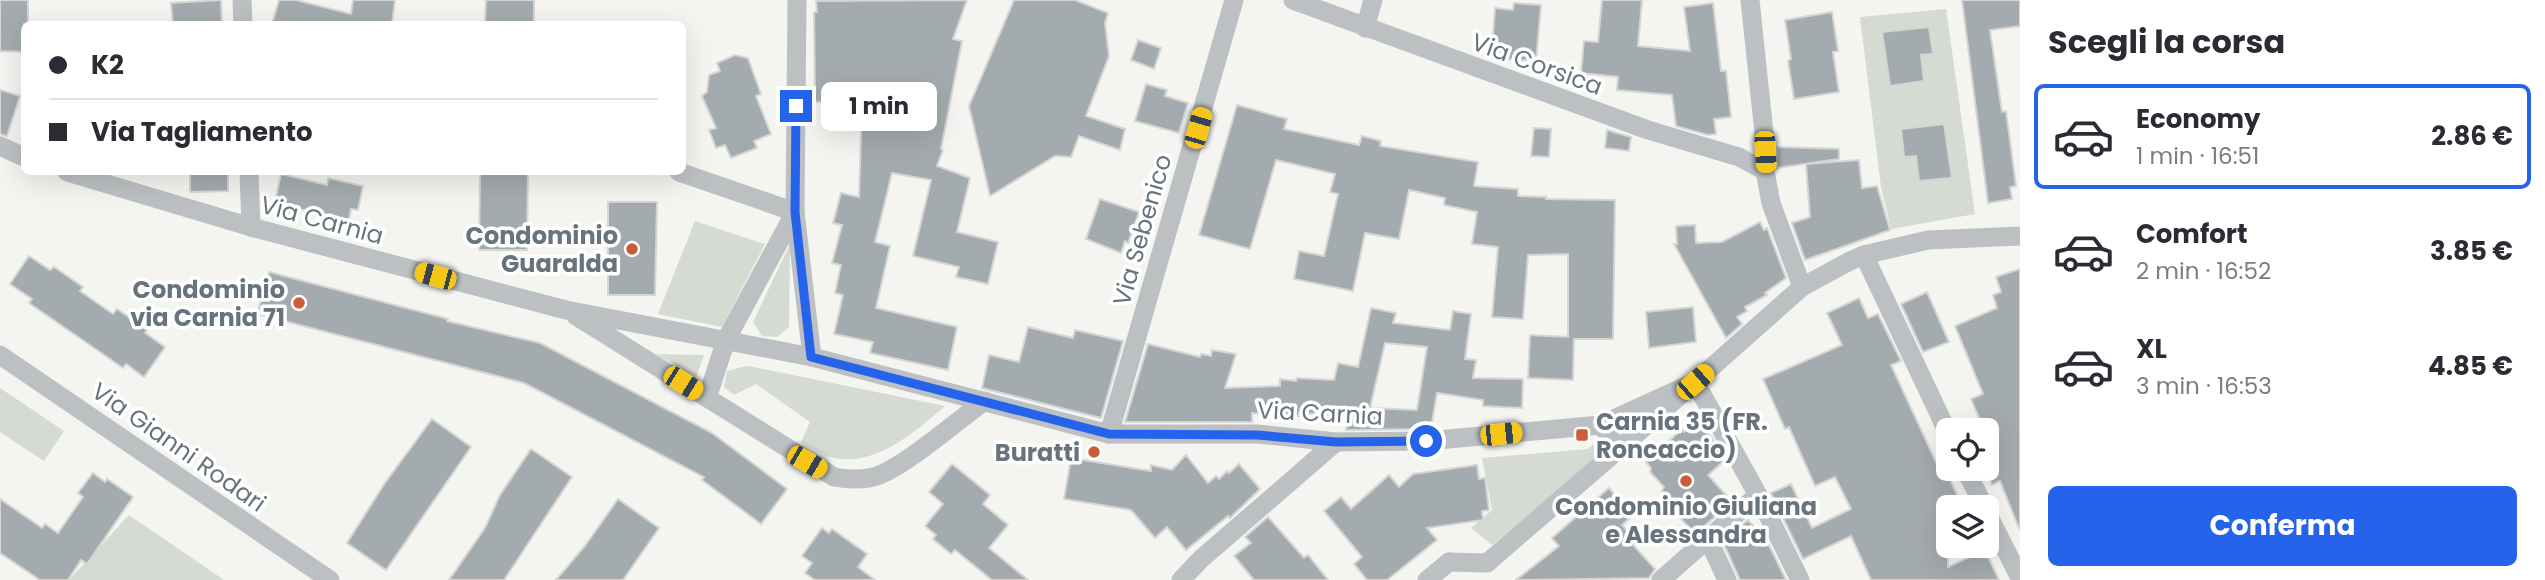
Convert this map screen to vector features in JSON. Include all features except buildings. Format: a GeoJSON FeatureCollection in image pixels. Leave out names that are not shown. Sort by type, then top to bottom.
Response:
{"type":"FeatureCollection","features":[{"type":"Feature","properties":{"kind":"street"},"geometry":{"type":"LineString","coordinates":[[242,0],[243,21]]}},
{"type":"Feature","properties":{"kind":"street"},"geometry":{"type":"LineString","coordinates":[[797,0],[795,212],[811,357]]}},
{"type":"Feature","properties":{"kind":"street","name":"Via Sebenico"},"geometry":{"type":"LineString","coordinates":[[1109,434],[1234,0]]}},
{"type":"Feature","properties":{"kind":"street","name":"Via Corsica"},"geometry":{"type":"LineString","coordinates":[[1293,0],[1648,130],[1739,157],[1766,171]]}},
{"type":"Feature","properties":{"kind":"street"},"geometry":{"type":"LineString","coordinates":[[1365,28],[1373,0]]}},
{"type":"Feature","properties":{"kind":"street"},"geometry":{"type":"LineString","coordinates":[[1750,0],[1771,204],[1802,287]]}},
{"type":"Feature","properties":{"kind":"street"},"geometry":{"type":"LineString","coordinates":[[0,146],[21,155]]}},
{"type":"Feature","properties":{"kind":"street"},"geometry":{"type":"LineString","coordinates":[[686,174],[795,212]]}},
{"type":"Feature","properties":{"kind":"street","name":"Via Carnia"},"geometry":{"type":"LineString","coordinates":[[77,175],[251,227],[566,310],[811,357],[1109,434],[1257,435],[1336,442],[1426,441],[1601,425],[1695,382],[1802,287],[1864,255],[1928,240],[2020,236]]}},
{"type":"Feature","properties":{"kind":"street"},"geometry":{"type":"LineString","coordinates":[[248,175],[251,227]]}},
{"type":"Feature","properties":{"kind":"street"},"geometry":{"type":"LineString","coordinates":[[707,398],[726,340],[795,212]]}},
{"type":"Feature","properties":{"kind":"street"},"geometry":{"type":"LineString","coordinates":[[1864,255],[1941,418]]}},
{"type":"Feature","properties":{"kind":"street","name":"Via Carnia"},"geometry":{"type":"LineString","coordinates":[[566,310],[807,462],[834,477],[846,480],[862,480],[882,474],[910,457],[985,401]]}},
{"type":"Feature","properties":{"kind":"street","name":"Via Gianni Rodari"},"geometry":{"type":"LineString","coordinates":[[0,355],[330,580]]}},
{"type":"Feature","properties":{"kind":"street"},"geometry":{"type":"LineString","coordinates":[[1427,580],[1449,562],[1487,563],[1695,382],[1758,495],[1800,580]]}},
{"type":"Feature","properties":{"kind":"street"},"geometry":{"type":"LineString","coordinates":[[1601,425],[1619,449]]}},
{"type":"Feature","properties":{"kind":"street"},"geometry":{"type":"LineString","coordinates":[[1181,580],[1201,559],[1336,442]]}},
{"type":"Feature","properties":{"kind":"street"},"geometry":{"type":"LineString","coordinates":[[1661,580],[1758,495]]}},
{"type":"Feature","properties":{"kind":"street"},"geometry":{"type":"LineString","coordinates":[[1999,537],[2020,578]]}},
{"type":"Feature","properties":{"kind":"street"},"geometry":{"type":"LineString","coordinates":[[1708,539],[1727,580]]}},
{"type":"Feature","properties":{"kind":"street"},"geometry":{"type":"LineString","coordinates":[[1449,562],[1465,580]]}},
{"type":"Feature","properties":{"kind":"shaded area"},"geometry":{"type":"Polygon","coordinates":[[[1946,9],[1975,214],[1891,229],[1881,187],[1860,17],[1946,9]]]}},
{"type":"Feature","properties":{"kind":"shaded area"},"geometry":{"type":"Polygon","coordinates":[[[695,221],[765,244],[722,327],[658,314],[695,221]]]}},
{"type":"Feature","properties":{"kind":"shaded area"},"geometry":{"type":"Polygon","coordinates":[[[790,244],[789,327],[777,337],[762,336],[753,322],[790,244]]]}},
{"type":"Feature","properties":{"kind":"shaded area"},"geometry":{"type":"Polygon","coordinates":[[[656,354],[704,355],[696,378],[656,354]]]}},
{"type":"Feature","properties":{"kind":"shaded area"},"geometry":{"type":"Polygon","coordinates":[[[746,366],[945,406],[907,437],[878,453],[862,458],[830,457],[801,442],[810,422],[756,384],[734,395],[724,387],[727,371],[746,366]]]}},
{"type":"Feature","properties":{"kind":"shaded area"},"geometry":{"type":"Polygon","coordinates":[[[0,388],[64,431],[44,461],[0,432],[0,388]]]}},
{"type":"Feature","properties":{"kind":"shaded area"},"geometry":{"type":"Polygon","coordinates":[[[1597,441],[1605,444],[1606,451],[1492,545],[1471,528],[1492,510],[1482,458],[1588,449],[1597,441]]]}},
{"type":"Feature","properties":{"kind":"shaded area"},"geometry":{"type":"Polygon","coordinates":[[[129,515],[224,580],[69,580],[129,515]]]}},
{"type":"Feature","properties":{"kind":"place","name":"Condominio Guaralda"},"geometry":{"type":"Point","coordinates":[632,249]}},
{"type":"Feature","properties":{"kind":"place","name":"Condominio via Carnia 71"},"geometry":{"type":"Point","coordinates":[299,303]}},
{"type":"Feature","properties":{"kind":"place","name":"Carnia 35 (FR. Roncaccio)"},"geometry":{"type":"Point","coordinates":[1582,435]}},
{"type":"Feature","properties":{"kind":"place","name":"Buratti"},"geometry":{"type":"Point","coordinates":[1094,452]}},
{"type":"Feature","properties":{"kind":"place","name":"Condominio Giuliana e Alessandra"},"geometry":{"type":"Point","coordinates":[1686,481]}},
{"type":"Feature","properties":{"kind":"route"},"geometry":{"type":"LineString","coordinates":[[796,106],[795,212],[811,357],[1109,434],[1257,435],[1336,442],[1426,441]]}}]}
